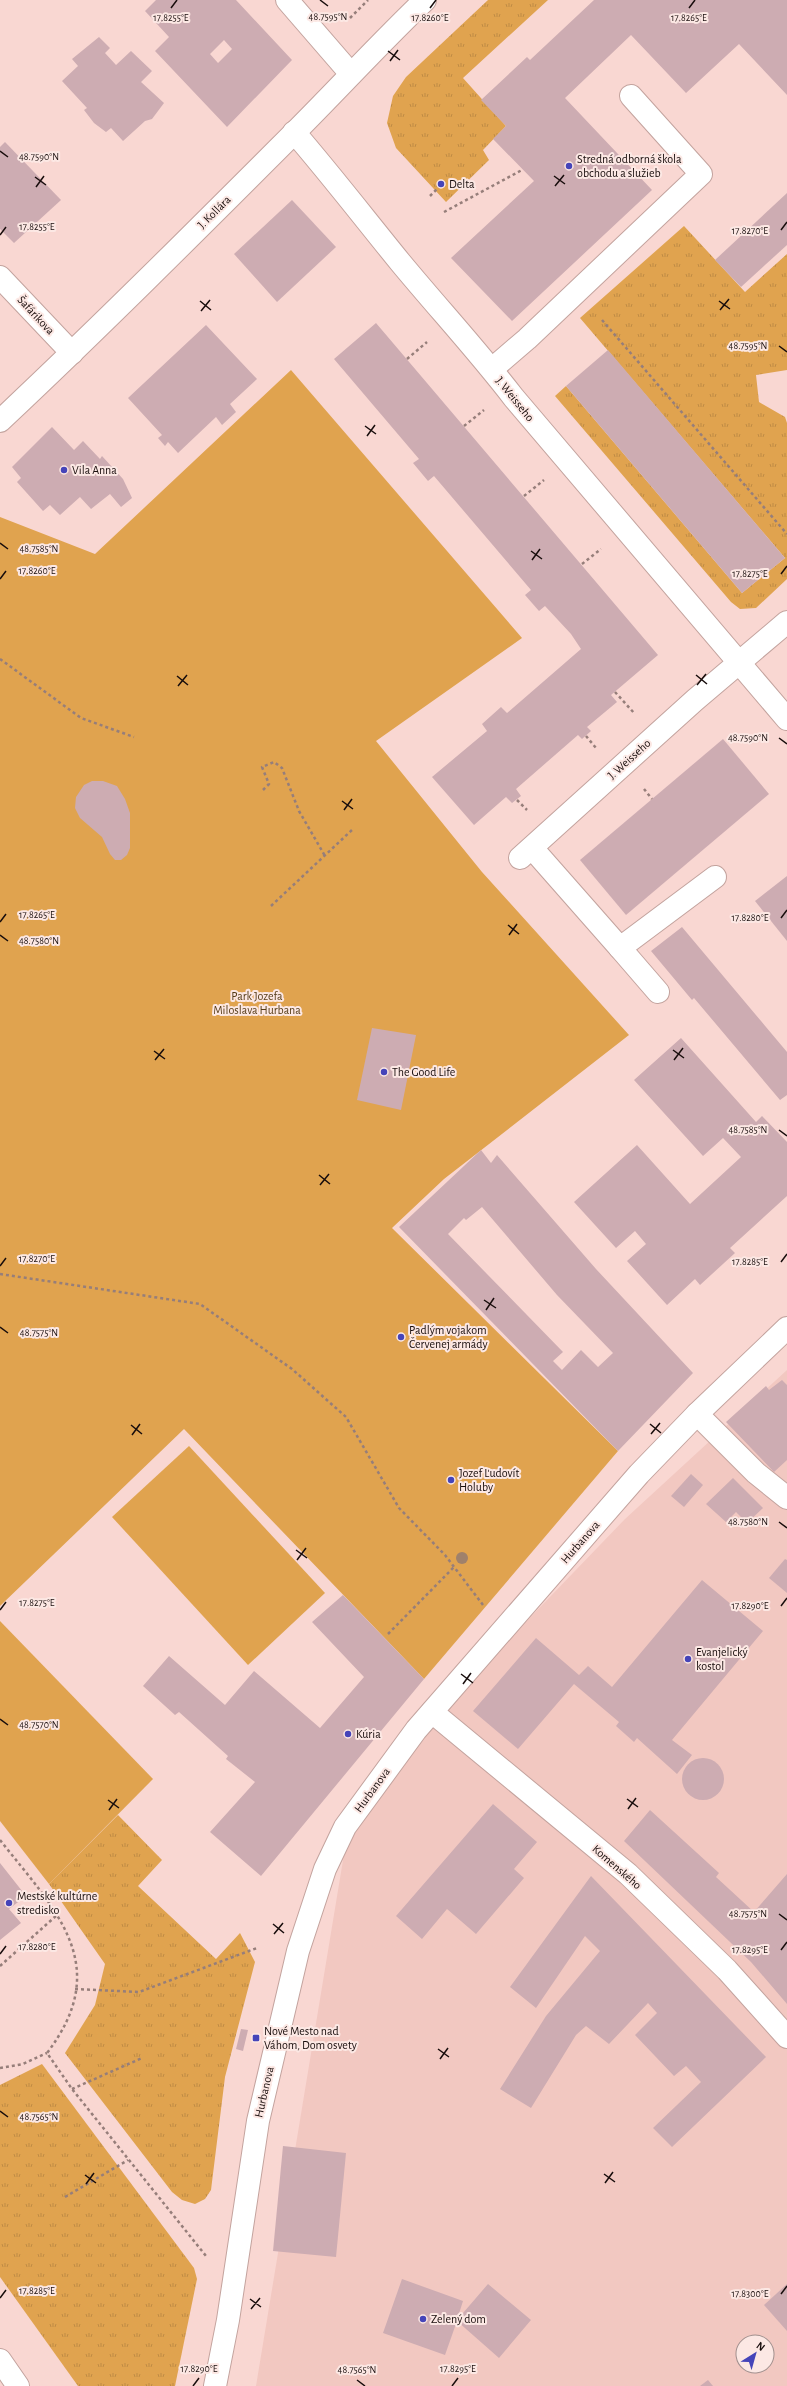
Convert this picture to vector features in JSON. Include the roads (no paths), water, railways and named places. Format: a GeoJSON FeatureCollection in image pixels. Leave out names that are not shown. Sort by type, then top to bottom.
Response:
{"type":"FeatureCollection","features":[{"type":"Feature","properties":{"kind":"street"},"geometry":{"type":"LineString","coordinates":[[287,0],[351,74]]}},
{"type":"Feature","properties":{"kind":"street","name":"J. Kollára"},"geometry":{"type":"LineString","coordinates":[[0,421],[72,353],[425,0]]}},
{"type":"Feature","properties":{"kind":"street"},"geometry":{"type":"LineString","coordinates":[[492,369],[527,339],[701,174],[631,96]]}},
{"type":"Feature","properties":{"kind":"street","name":"J. Weisseho"},"geometry":{"type":"LineString","coordinates":[[294,132],[492,369],[514,398],[787,720]]}},
{"type":"Feature","properties":{"kind":"street","name":"Šafárikova"},"geometry":{"type":"LineString","coordinates":[[0,277],[72,353]]}},
{"type":"Feature","properties":{"kind":"street"},"geometry":{"type":"LineString","coordinates":[[739,662],[787,622]]}},
{"type":"Feature","properties":{"kind":"street","name":"J. Weisseho"},"geometry":{"type":"LineString","coordinates":[[620,948],[526,853],[739,662]]}},
{"type":"Feature","properties":{"kind":"street"},"geometry":{"type":"LineString","coordinates":[[658,992],[620,948],[715,877]]}},
{"type":"Feature","properties":{"kind":"street","name":"Hurbanova"},"geometry":{"type":"LineString","coordinates":[[215,2386],[228,2320],[258,2121],[298,1951],[325,1869],[345,1827],[416,1730],[639,1474],[697,1414],[787,1328]]}},
{"type":"Feature","properties":{"kind":"street"},"geometry":{"type":"LineString","coordinates":[[697,1414],[756,1473],[787,1498]]}},
{"type":"Feature","properties":{"kind":"street","name":"Komenského"},"geometry":{"type":"LineString","coordinates":[[432,1712],[628,1874],[727,1970],[787,2036]]}},
{"type":"Feature","properties":{"kind":"street"},"geometry":{"type":"LineString","coordinates":[[0,2360],[18,2386]]}},
{"type":"Feature","properties":{"kind":"place","name":"Stredná odborná škola obchodu a služieb"},"geometry":{"type":"Point","coordinates":[569,166]}},
{"type":"Feature","properties":{"kind":"place","name":"Delta"},"geometry":{"type":"Point","coordinates":[441,184]}},
{"type":"Feature","properties":{"kind":"place","name":"Vila Anna"},"geometry":{"type":"Point","coordinates":[64,470]}},
{"type":"Feature","properties":{"kind":"place","name":"The Good Life"},"geometry":{"type":"Point","coordinates":[384,1072]}},
{"type":"Feature","properties":{"kind":"place","name":"Padlým vojakom Červenej armády"},"geometry":{"type":"Point","coordinates":[401,1337]}},
{"type":"Feature","properties":{"kind":"place","name":"Jozef Ľudovít Holuby"},"geometry":{"type":"Point","coordinates":[451,1480]}},
{"type":"Feature","properties":{"kind":"place","name":"Evanjelický kostol"},"geometry":{"type":"Point","coordinates":[688,1659]}},
{"type":"Feature","properties":{"kind":"place","name":"Kúria"},"geometry":{"type":"Point","coordinates":[348,1734]}},
{"type":"Feature","properties":{"kind":"place","name":"Mestské kultúrne stredisko"},"geometry":{"type":"Point","coordinates":[9,1903]}},
{"type":"Feature","properties":{"kind":"place","name":"Nové Mesto nad Váhom, Dom osvety"},"geometry":{"type":"Point","coordinates":[256,2038]}},
{"type":"Feature","properties":{"kind":"place","name":"Zelený dom"},"geometry":{"type":"Point","coordinates":[423,2319]}},
{"type":"Feature","properties":{"kind":"park label","name":"Park Jozefa Miloslava Hurbana"},"geometry":{"type":"Point","coordinates":[257,1003]}}]}
